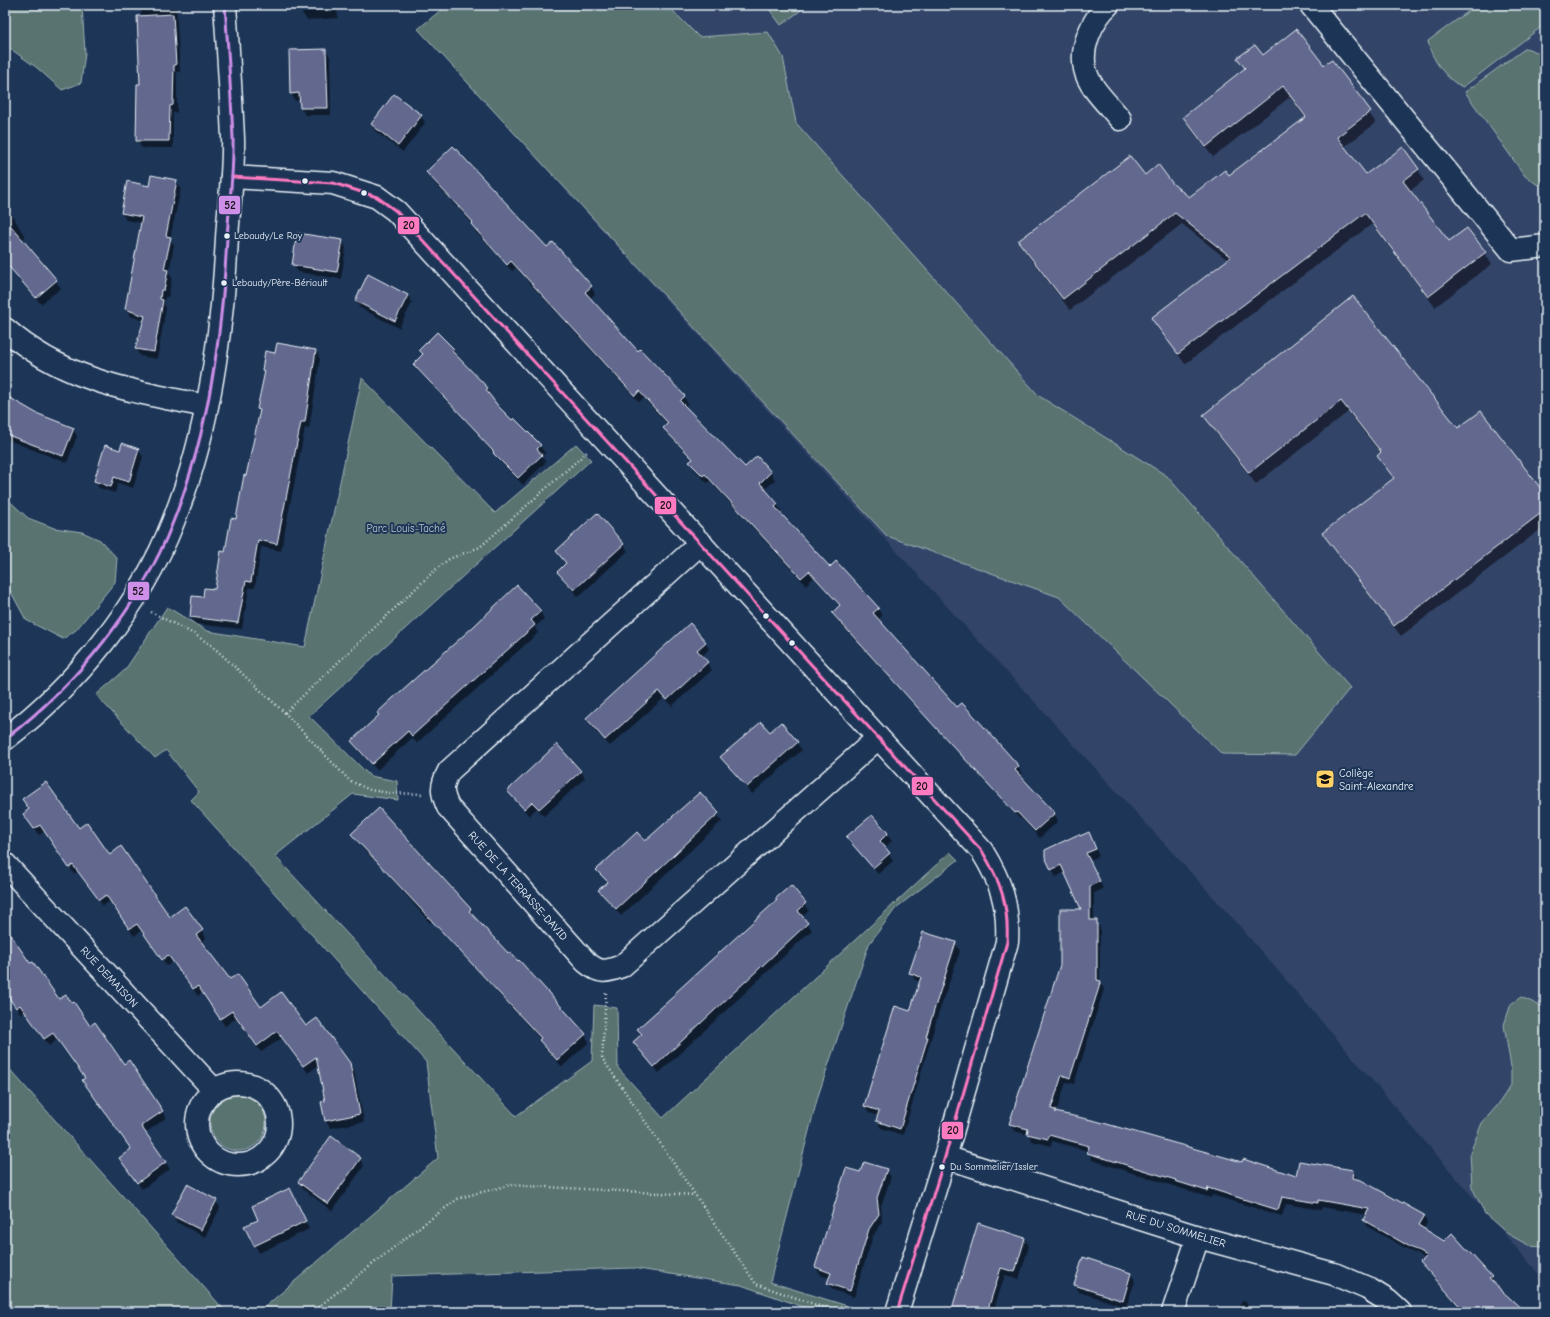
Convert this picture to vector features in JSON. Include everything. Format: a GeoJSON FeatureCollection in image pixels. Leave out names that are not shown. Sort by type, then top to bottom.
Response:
{"type":"FeatureCollection","features":[{"type":"Feature","properties":{"kind":"street"},"geometry":{"type":"LineString","coordinates":[[5,740],[61,690],[89,660],[131,602],[173,524],[191,470],[215,361],[221,315],[232,177],[233,138],[225,5]]}},
{"type":"Feature","properties":{"kind":"street"},"geometry":{"type":"LineString","coordinates":[[1108,5],[1098,14],[1090,29],[1085,50],[1085,69],[1092,84],[1120,119]]}},
{"type":"Feature","properties":{"kind":"street"},"geometry":{"type":"LineString","coordinates":[[1310,5],[1511,250],[1545,246]]}},
{"type":"Feature","properties":{"kind":"street"},"geometry":{"type":"LineString","coordinates":[[232,177],[333,183],[377,197],[396,211],[605,437],[982,851],[994,869],[1006,906],[1008,922],[1007,942],[945,1157],[897,1312]]}},
{"type":"Feature","properties":{"kind":"street"},"geometry":{"type":"LineString","coordinates":[[5,329],[21,344],[46,360],[97,382],[131,391],[206,406]]}},
{"type":"Feature","properties":{"kind":"street"},"geometry":{"type":"LineString","coordinates":[[442,795],[443,783],[449,771],[701,543]]}},
{"type":"Feature","properties":{"kind":"street"},"geometry":{"type":"LineString","coordinates":[[607,971],[622,966],[878,738]]}},
{"type":"Feature","properties":{"kind":"street","name":"RUE DE LA TERRASSE-DAVID"},"geometry":{"type":"LineString","coordinates":[[442,795],[448,807],[586,962],[595,969],[607,971]]}},
{"type":"Feature","properties":{"kind":"street","name":"RUE DEMAISON"},"geometry":{"type":"LineString","coordinates":[[5,864],[214,1090]]}},
{"type":"Feature","properties":{"kind":"street","name":"RUE DU SOMMELIER"},"geometry":{"type":"LineString","coordinates":[[945,1157],[1198,1237],[1334,1274],[1367,1288],[1388,1300],[1400,1312]]}},
{"type":"Feature","properties":{"kind":"street"},"geometry":{"type":"LineString","coordinates":[[1174,1312],[1198,1237]]}},
{"type":"Feature","properties":{"kind":"path"},"geometry":{"type":"LineString","coordinates":[[285,713],[435,570],[450,559],[480,547],[605,437]]}},
{"type":"Feature","properties":{"kind":"path"},"geometry":{"type":"LineString","coordinates":[[131,602],[194,634],[211,645],[285,713],[350,781],[370,790],[390,793],[442,795]]}},
{"type":"Feature","properties":{"kind":"path"},"geometry":{"type":"LineString","coordinates":[[607,971],[602,1058],[756,1284],[837,1312]]}},
{"type":"Feature","properties":{"kind":"path"},"geometry":{"type":"LineString","coordinates":[[312,1312],[459,1198],[510,1185],[696,1196]]}},
{"type":"Feature","properties":{"kind":"shaded area","name":"Collège Saint-Alexandre"},"geometry":{"type":"Polygon","coordinates":[[[448,5],[1545,5],[1545,1281],[1236,922],[418,29],[448,5]]]}},
{"type":"Feature","properties":{"kind":"green space"},"geometry":{"type":"Polygon","coordinates":[[[5,5],[82,5],[85,53],[81,83],[62,90],[36,67],[5,45],[5,5]]]}},
{"type":"Feature","properties":{"kind":"green space"},"geometry":{"type":"Polygon","coordinates":[[[447,5],[667,5],[699,37],[768,32],[783,57],[796,123],[1039,396],[1167,476],[1350,688],[1295,755],[1222,754],[1059,597],[887,536],[418,29],[447,5]]]}},
{"type":"Feature","properties":{"kind":"green space"},"geometry":{"type":"Polygon","coordinates":[[[766,5],[808,5],[781,25],[766,5]]]}},
{"type":"Feature","properties":{"kind":"green space"},"geometry":{"type":"Polygon","coordinates":[[[1477,5],[1542,5],[1545,9],[1545,24],[1463,87],[1451,80],[1440,68],[1432,54],[1428,41],[1477,5]]]}},
{"type":"Feature","properties":{"kind":"green space"},"geometry":{"type":"Polygon","coordinates":[[[1526,48],[1545,55],[1545,180],[1538,185],[1525,176],[1465,92],[1526,48]]]}},
{"type":"Feature","properties":{"kind":"green space","name":"Parc Louis-Taché"},"geometry":{"type":"Polygon","coordinates":[[[362,378],[495,513],[576,444],[591,460],[309,716],[370,776],[397,781],[398,800],[353,794],[275,856],[516,1116],[592,1061],[594,1005],[617,1008],[618,1068],[663,1118],[950,852],[958,860],[896,908],[869,944],[818,1096],[770,1282],[867,1312],[818,1312],[741,1285],[632,1268],[392,1276],[390,1312],[259,1312],[438,1158],[426,1062],[191,800],[199,792],[166,750],[155,758],[96,695],[125,670],[167,607],[207,631],[305,647],[362,378]]]}},
{"type":"Feature","properties":{"kind":"green space"},"geometry":{"type":"Polygon","coordinates":[[[5,497],[28,518],[54,528],[82,532],[100,540],[117,558],[115,582],[76,630],[63,639],[26,620],[5,581],[5,497]]]}},
{"type":"Feature","properties":{"kind":"green space"},"geometry":{"type":"Polygon","coordinates":[[[1521,997],[1545,1008],[1545,1246],[1528,1245],[1508,1234],[1485,1214],[1472,1187],[1470,1153],[1482,1123],[1497,1106],[1511,1085],[1511,1067],[1504,1025],[1511,1004],[1521,997]]]}},
{"type":"Feature","properties":{"kind":"green space"},"geometry":{"type":"Polygon","coordinates":[[[5,1064],[226,1312],[5,1312],[5,1064]]]}},
{"type":"Feature","properties":{"kind":"green space"},"geometry":{"type":"Polygon","coordinates":[[[238,1095],[249,1097],[258,1103],[264,1112],[266,1123],[264,1134],[258,1143],[249,1149],[238,1151],[227,1149],[218,1143],[212,1134],[210,1123],[212,1112],[218,1103],[227,1097],[238,1095]]]}},
{"type":"Feature","properties":{"kind":"building"},"geometry":{"type":"Polygon","coordinates":[[[173,14],[176,65],[174,65],[173,105],[170,106],[169,141],[136,141],[137,84],[140,84],[137,16],[173,14]]]}},
{"type":"Feature","properties":{"kind":"building"},"geometry":{"type":"Polygon","coordinates":[[[1296,29],[1324,65],[1332,60],[1371,111],[1337,137],[1366,174],[1403,147],[1419,169],[1403,181],[1449,241],[1467,228],[1486,252],[1428,297],[1365,213],[1178,354],[1151,318],[1231,257],[1175,213],[1063,299],[1018,241],[1130,156],[1145,175],[1158,164],[1173,184],[1189,197],[1225,170],[1229,175],[1306,117],[1283,86],[1206,147],[1183,117],[1245,68],[1237,58],[1255,45],[1263,55],[1296,29]]]}},
{"type":"Feature","properties":{"kind":"building"},"geometry":{"type":"Polygon","coordinates":[[[326,49],[328,108],[300,108],[299,93],[290,94],[289,50],[326,49]]]}},
{"type":"Feature","properties":{"kind":"building"},"geometry":{"type":"Polygon","coordinates":[[[394,94],[422,115],[398,146],[371,124],[394,94]]]}},
{"type":"Feature","properties":{"kind":"building"},"geometry":{"type":"Polygon","coordinates":[[[453,146],[547,247],[553,242],[592,286],[585,292],[638,351],[640,349],[685,396],[680,401],[745,467],[757,456],[771,472],[760,483],[778,504],[775,507],[830,567],[836,561],[879,608],[873,613],[957,707],[962,703],[976,718],[1019,766],[1015,770],[1055,813],[1035,831],[1017,812],[1015,813],[832,613],[840,605],[809,571],[801,578],[705,474],[703,476],[689,462],[693,459],[663,428],[668,423],[639,391],[635,396],[511,261],[507,265],[471,224],[473,222],[426,172],[453,146]]]}},
{"type":"Feature","properties":{"kind":"building"},"geometry":{"type":"Polygon","coordinates":[[[151,175],[177,180],[166,236],[171,237],[164,269],[168,270],[164,290],[161,290],[160,299],[163,300],[154,352],[135,349],[145,316],[125,309],[142,217],[121,213],[127,181],[149,186],[151,175]]]}},
{"type":"Feature","properties":{"kind":"building"},"geometry":{"type":"Polygon","coordinates":[[[5,219],[57,280],[36,298],[5,262],[5,219]]]}},
{"type":"Feature","properties":{"kind":"building"},"geometry":{"type":"Polygon","coordinates":[[[297,233],[343,240],[337,272],[292,265],[297,233]]]}},
{"type":"Feature","properties":{"kind":"building"},"geometry":{"type":"Polygon","coordinates":[[[368,274],[408,295],[395,321],[355,301],[368,274]]]}},
{"type":"Feature","properties":{"kind":"building"},"geometry":{"type":"Polygon","coordinates":[[[1353,296],[1458,428],[1481,411],[1545,494],[1545,510],[1394,626],[1322,533],[1394,478],[1377,456],[1381,452],[1341,401],[1249,473],[1203,415],[1353,296]]]}},
{"type":"Feature","properties":{"kind":"building"},"geometry":{"type":"Polygon","coordinates":[[[437,332],[454,349],[452,351],[488,388],[486,390],[498,406],[512,420],[514,418],[541,445],[537,449],[542,455],[518,478],[493,453],[494,452],[478,435],[479,434],[413,364],[423,354],[419,350],[437,332]]]}},
{"type":"Feature","properties":{"kind":"building"},"geometry":{"type":"Polygon","coordinates":[[[277,343],[316,350],[305,422],[301,422],[277,544],[258,540],[251,582],[246,581],[238,623],[190,617],[192,596],[203,597],[204,588],[215,589],[221,551],[225,552],[231,518],[236,519],[244,475],[246,476],[260,410],[257,409],[265,371],[262,370],[265,351],[275,353],[277,343]]]}},
{"type":"Feature","properties":{"kind":"building"},"geometry":{"type":"Polygon","coordinates":[[[5,395],[36,413],[74,428],[63,456],[5,434],[5,395]]]}},
{"type":"Feature","properties":{"kind":"building"},"geometry":{"type":"Polygon","coordinates":[[[122,443],[139,449],[129,482],[114,477],[111,487],[94,481],[105,445],[120,450],[122,443]]]}},
{"type":"Feature","properties":{"kind":"building"},"geometry":{"type":"Polygon","coordinates":[[[597,513],[624,544],[574,590],[557,572],[566,563],[556,551],[597,513]]]}},
{"type":"Feature","properties":{"kind":"building"},"geometry":{"type":"Polygon","coordinates":[[[517,585],[541,611],[531,620],[535,625],[412,736],[408,731],[372,764],[351,741],[379,715],[377,713],[473,627],[517,585]]]}},
{"type":"Feature","properties":{"kind":"building"},"geometry":{"type":"Polygon","coordinates":[[[690,623],[706,642],[697,650],[708,662],[667,700],[659,691],[605,740],[586,718],[690,623]]]}},
{"type":"Feature","properties":{"kind":"building"},"geometry":{"type":"Polygon","coordinates":[[[761,722],[770,732],[781,722],[798,742],[747,787],[720,757],[761,722]]]}},
{"type":"Feature","properties":{"kind":"building"},"geometry":{"type":"Polygon","coordinates":[[[557,744],[581,771],[539,809],[532,802],[524,809],[507,791],[557,744]]]}},
{"type":"Feature","properties":{"kind":"building"},"geometry":{"type":"Polygon","coordinates":[[[46,782],[79,828],[87,822],[110,855],[121,846],[170,917],[185,906],[203,930],[196,935],[230,979],[238,974],[261,1007],[281,992],[306,1026],[317,1018],[350,1063],[360,1114],[325,1121],[321,1102],[325,1101],[316,1057],[303,1066],[277,1031],[257,1046],[232,1011],[220,1019],[198,986],[193,989],[168,955],[162,960],[137,924],[129,929],[106,895],[99,900],[73,865],[69,868],[40,825],[34,829],[23,814],[29,809],[22,799],[46,782]]]}},
{"type":"Feature","properties":{"kind":"building"},"geometry":{"type":"Polygon","coordinates":[[[700,792],[719,813],[616,909],[598,890],[608,882],[596,870],[637,832],[645,841],[700,792]]]}},
{"type":"Feature","properties":{"kind":"building"},"geometry":{"type":"Polygon","coordinates":[[[379,808],[471,909],[469,911],[508,953],[510,952],[518,961],[519,960],[586,1034],[557,1060],[539,1040],[541,1038],[351,834],[379,808]]]}},
{"type":"Feature","properties":{"kind":"building"},"geometry":{"type":"Polygon","coordinates":[[[872,815],[888,833],[880,841],[890,853],[873,868],[846,837],[872,815]]]}},
{"type":"Feature","properties":{"kind":"building"},"geometry":{"type":"Polygon","coordinates":[[[1089,832],[1096,849],[1086,853],[1100,881],[1090,886],[1090,920],[1097,920],[1097,980],[1101,981],[1070,1078],[1062,1075],[1051,1109],[1056,1110],[1055,1112],[1096,1121],[1242,1162],[1243,1159],[1296,1176],[1299,1161],[1353,1170],[1352,1178],[1361,1180],[1424,1215],[1418,1225],[1444,1241],[1452,1233],[1492,1277],[1489,1279],[1525,1312],[1465,1312],[1420,1262],[1426,1256],[1363,1220],[1369,1209],[1318,1200],[1318,1203],[1282,1197],[1278,1210],[1208,1188],[1207,1191],[1087,1153],[1089,1146],[1049,1135],[1048,1139],[1027,1134],[1028,1129],[1009,1124],[1060,965],[1060,909],[1081,909],[1061,865],[1051,870],[1045,857],[1045,850],[1079,834],[1080,836],[1089,832]]]}},
{"type":"Feature","properties":{"kind":"building"},"geometry":{"type":"Polygon","coordinates":[[[791,885],[806,903],[798,911],[808,923],[654,1067],[633,1042],[642,1034],[637,1029],[777,900],[775,899],[791,885]]]}},
{"type":"Feature","properties":{"kind":"building"},"geometry":{"type":"Polygon","coordinates":[[[5,927],[30,963],[33,962],[59,999],[66,995],[72,1003],[74,1002],[90,1026],[95,1022],[124,1064],[129,1060],[163,1111],[141,1126],[166,1162],[137,1183],[119,1158],[131,1149],[82,1080],[85,1078],[53,1033],[44,1039],[20,1005],[16,1008],[5,992],[5,927]]]}},
{"type":"Feature","properties":{"kind":"building"},"geometry":{"type":"Polygon","coordinates":[[[923,932],[956,942],[926,1037],[928,1037],[900,1129],[876,1121],[879,1111],[864,1106],[895,1006],[910,1011],[921,977],[909,973],[923,932]]]}},
{"type":"Feature","properties":{"kind":"building"},"geometry":{"type":"Polygon","coordinates":[[[331,1136],[361,1158],[328,1204],[298,1182],[331,1136]]]}},
{"type":"Feature","properties":{"kind":"building"},"geometry":{"type":"Polygon","coordinates":[[[864,1162],[887,1169],[877,1198],[879,1214],[869,1229],[850,1291],[827,1283],[831,1273],[815,1267],[846,1168],[860,1172],[864,1162]]]}},
{"type":"Feature","properties":{"kind":"building"},"geometry":{"type":"Polygon","coordinates":[[[187,1184],[217,1200],[201,1230],[171,1215],[187,1184]]]}},
{"type":"Feature","properties":{"kind":"building"},"geometry":{"type":"Polygon","coordinates":[[[290,1188],[306,1221],[254,1246],[244,1226],[258,1220],[252,1206],[290,1188]]]}},
{"type":"Feature","properties":{"kind":"building"},"geometry":{"type":"Polygon","coordinates":[[[978,1223],[1025,1238],[1015,1272],[1001,1268],[987,1312],[951,1312],[978,1223]]]}},
{"type":"Feature","properties":{"kind":"building"},"geometry":{"type":"Polygon","coordinates":[[[1083,1257],[1131,1273],[1123,1301],[1074,1285],[1083,1257]]]}},
{"type":"Feature","properties":{"kind":"transit line","name":"52"},"geometry":{"type":"LineString","coordinates":[[5,739],[57,694],[81,669],[104,642],[124,614],[143,584],[173,522],[196,453],[212,382],[222,310],[232,175],[233,138],[225,5]]}},
{"type":"Feature","properties":{"kind":"transit line","name":"20"},"geometry":{"type":"LineString","coordinates":[[232,177],[333,183],[377,197],[396,211],[982,851],[989,862],[999,884],[1005,905],[1007,917],[1007,942],[945,1157],[897,1312]]}},
{"type":"Feature","properties":{"kind":"place","name":"Lebaudy/Le Roy"},"geometry":{"type":"Point","coordinates":[227,236]}},
{"type":"Feature","properties":{"kind":"place","name":"Lebaudy/Père-Bériault"},"geometry":{"type":"Point","coordinates":[224,283]}},
{"type":"Feature","properties":{"kind":"place","name":"Collège Saint-Alexandre"},"geometry":{"type":"Point","coordinates":[1325,779]}},
{"type":"Feature","properties":{"kind":"place","name":"Du Sommelier/Issler"},"geometry":{"type":"Point","coordinates":[942,1167]}}]}
